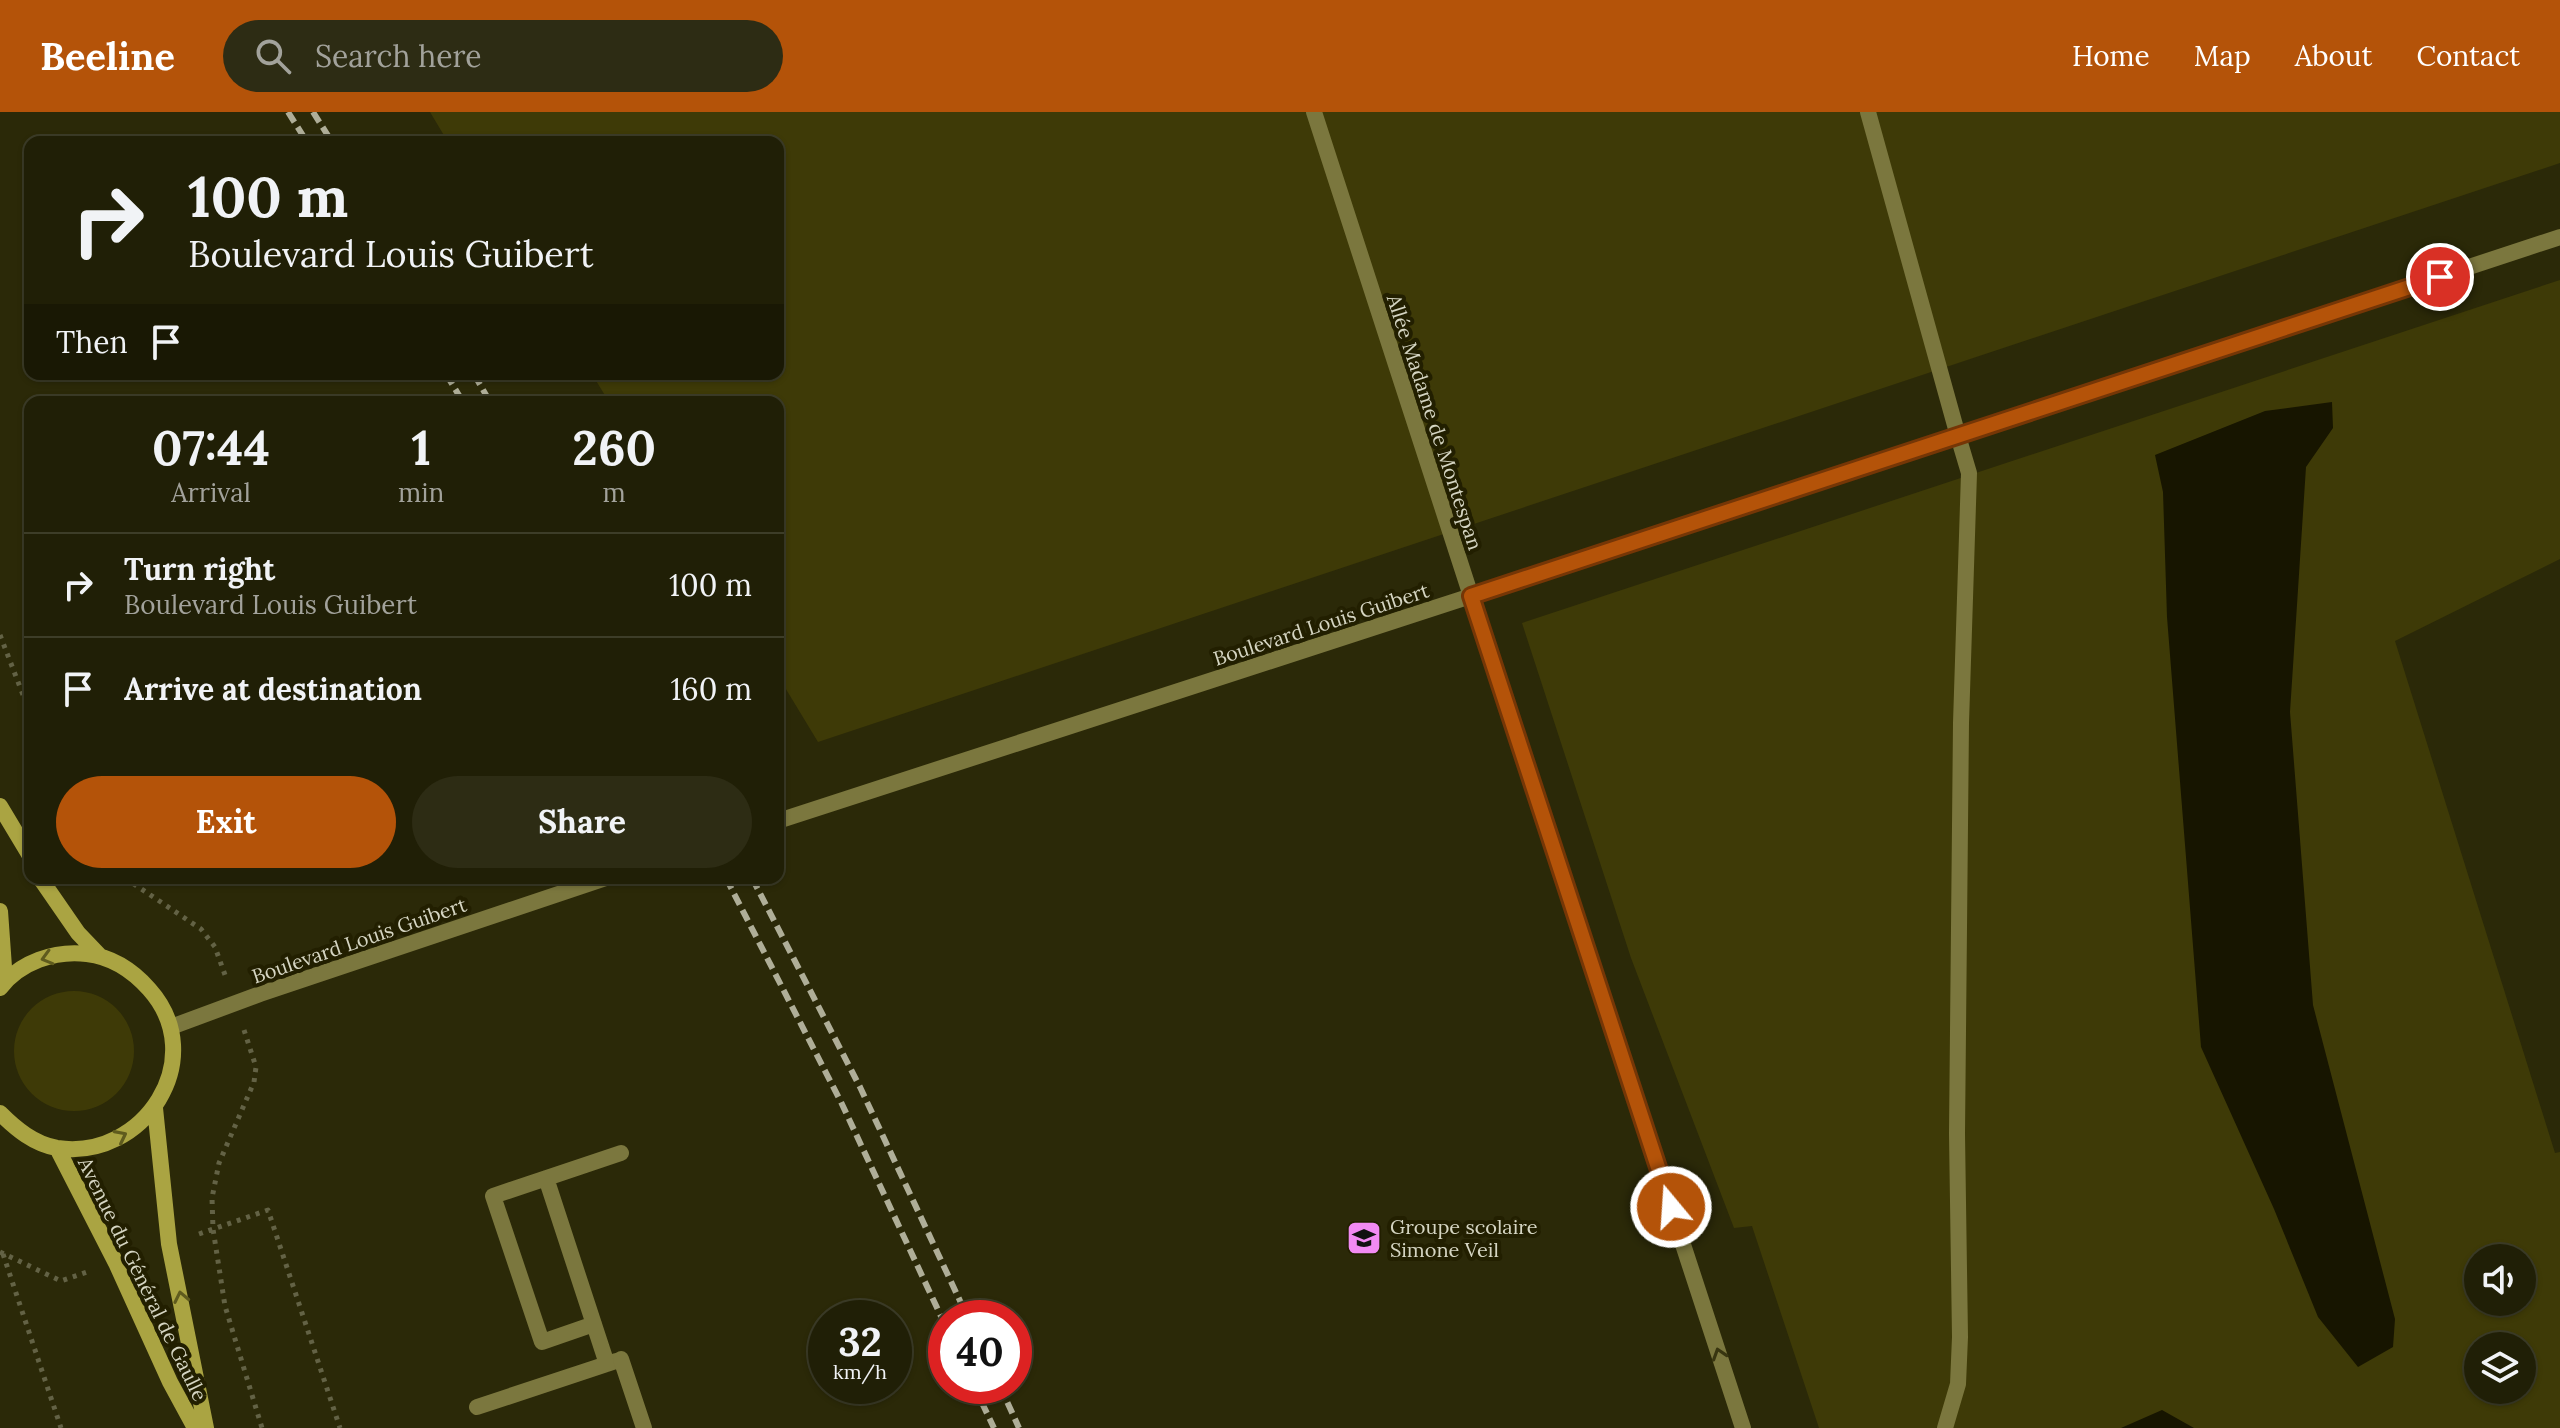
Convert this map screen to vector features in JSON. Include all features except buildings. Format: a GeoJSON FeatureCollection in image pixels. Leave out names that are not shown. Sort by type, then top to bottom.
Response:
{"type":"FeatureCollection","features":[{"type":"Feature","properties":{"kind":"main road"},"geometry":{"type":"LineString","coordinates":[[0,806],[24,846]]}},
{"type":"Feature","properties":{"kind":"main road","name":"Avenue du Général de Gaulle"},"geometry":{"type":"LineString","coordinates":[[44,884],[78,933],[100,956]]}},
{"type":"Feature","properties":{"kind":"main road","name":"Avenue du Général de Gaulle"},"geometry":{"type":"LineString","coordinates":[[0,911],[3,984]]}},
{"type":"Feature","properties":{"kind":"main road","name":"Avenue du Général de Gaulle"},"geometry":{"type":"LineString","coordinates":[[0,1113],[36,1141],[57,1148],[94,1148],[128,1134],[155,1108],[168,1083],[173,1054],[171,1027],[160,1001],[134,972],[100,956],[75,952],[50,955],[26,965],[3,984]]}},
{"type":"Feature","properties":{"kind":"main road","name":"Avenue du Général de Gaulle"},"geometry":{"type":"LineString","coordinates":[[155,1108],[169,1244],[206,1428]]}},
{"type":"Feature","properties":{"kind":"main road","name":"Avenue du Général de Gaulle"},"geometry":{"type":"LineString","coordinates":[[57,1148],[195,1428]]}},
{"type":"Feature","properties":{"kind":"street","name":"Allée Madame de Montespan"},"geometry":{"type":"LineString","coordinates":[[1314,112],[1743,1428]]}},
{"type":"Feature","properties":{"kind":"street"},"geometry":{"type":"LineString","coordinates":[[1868,112],[1969,473],[1961,723],[1957,1134],[1960,1337],[1958,1384],[1945,1428]]}},
{"type":"Feature","properties":{"kind":"street","name":"Boulevard Louis Guibert"},"geometry":{"type":"LineString","coordinates":[[784,819],[2560,237]]}},
{"type":"Feature","properties":{"kind":"street","name":"Boulevard Louis Guibert"},"geometry":{"type":"LineString","coordinates":[[171,1027],[588,884]]}},
{"type":"Feature","properties":{"kind":"street"},"geometry":{"type":"LineString","coordinates":[[0,1128],[18,1130]]}},
{"type":"Feature","properties":{"kind":"street"},"geometry":{"type":"LineString","coordinates":[[594,1324],[542,1342],[493,1196],[621,1153]]}},
{"type":"Feature","properties":{"kind":"street"},"geometry":{"type":"LineString","coordinates":[[546,1178],[594,1324],[644,1428]]}},
{"type":"Feature","properties":{"kind":"street"},"geometry":{"type":"LineString","coordinates":[[477,1407],[614,1362]]}},
{"type":"Feature","properties":{"kind":"path"},"geometry":{"type":"LineString","coordinates":[[0,635],[24,697]]}},
{"type":"Feature","properties":{"kind":"path"},"geometry":{"type":"LineString","coordinates":[[134,884],[201,929],[215,947],[221,962]]}},
{"type":"Feature","properties":{"kind":"path"},"geometry":{"type":"LineString","coordinates":[[245,1032],[256,1067],[254,1082],[213,1180],[213,1229],[225,1306],[262,1428]]}},
{"type":"Feature","properties":{"kind":"path"},"geometry":{"type":"LineString","coordinates":[[3,1254],[61,1428]]}},
{"type":"Feature","properties":{"kind":"shaded area"},"geometry":{"type":"Polygon","coordinates":[[[430,112],[2560,112],[2560,163],[818,742],[784,686],[784,396],[605,396],[596,380],[784,380],[784,136],[444,136],[430,112]]]}},
{"type":"Feature","properties":{"kind":"shaded area"},"geometry":{"type":"Polygon","coordinates":[[[2560,280],[2560,559],[2395,641],[2555,1153],[2560,1152],[2560,1428],[1819,1428],[1752,1226],[1734,1228],[1631,958],[1522,623],[2560,280]]]}},
{"type":"Feature","properties":{"kind":"shaded area"},"geometry":{"type":"Polygon","coordinates":[[[2332,402],[2333,428],[2306,467],[2290,712],[2313,1005],[2395,1319],[2393,1347],[2358,1367],[2318,1317],[2274,1209],[2201,1047],[2167,617],[2163,492],[2155,455],[2265,411],[2332,402]]]}},
{"type":"Feature","properties":{"kind":"shaded area"},"geometry":{"type":"Polygon","coordinates":[[[74,991],[97,995],[117,1008],[130,1028],[134,1051],[130,1074],[117,1094],[97,1107],[74,1111],[51,1107],[31,1094],[18,1074],[14,1051],[18,1028],[31,1008],[51,995],[74,991]]]}},
{"type":"Feature","properties":{"kind":"shaded area"},"geometry":{"type":"Polygon","coordinates":[[[2162,1410],[2194,1428],[2121,1428],[2162,1410]]]}},
{"type":"Feature","properties":{"kind":"railway"},"geometry":{"type":"LineString","coordinates":[[288,112],[303,136]]}},
{"type":"Feature","properties":{"kind":"railway"},"geometry":{"type":"LineString","coordinates":[[313,112],[328,136]]}},
{"type":"Feature","properties":{"kind":"railway"},"geometry":{"type":"LineString","coordinates":[[450,380],[459,396]]}},
{"type":"Feature","properties":{"kind":"railway"},"geometry":{"type":"LineString","coordinates":[[477,380],[487,396]]}},
{"type":"Feature","properties":{"kind":"railway"},"geometry":{"type":"LineString","coordinates":[[729,884],[841,1102],[933,1300]]}},
{"type":"Feature","properties":{"kind":"railway"},"geometry":{"type":"LineString","coordinates":[[755,884],[860,1087],[960,1300]]}},
{"type":"Feature","properties":{"kind":"railway"},"geometry":{"type":"LineString","coordinates":[[983,1404],[994,1428]]}},
{"type":"Feature","properties":{"kind":"railway"},"geometry":{"type":"LineString","coordinates":[[1008,1404],[1019,1428]]}},
{"type":"Feature","properties":{"kind":"place","name":"Groupe scolaire Simone Veil"},"geometry":{"type":"Point","coordinates":[1364,1238]}},
{"type":"Feature","properties":{"kind":"route"},"geometry":{"type":"LineString","coordinates":[[1671,1207],[1471,596],[2440,277]]}}]}
